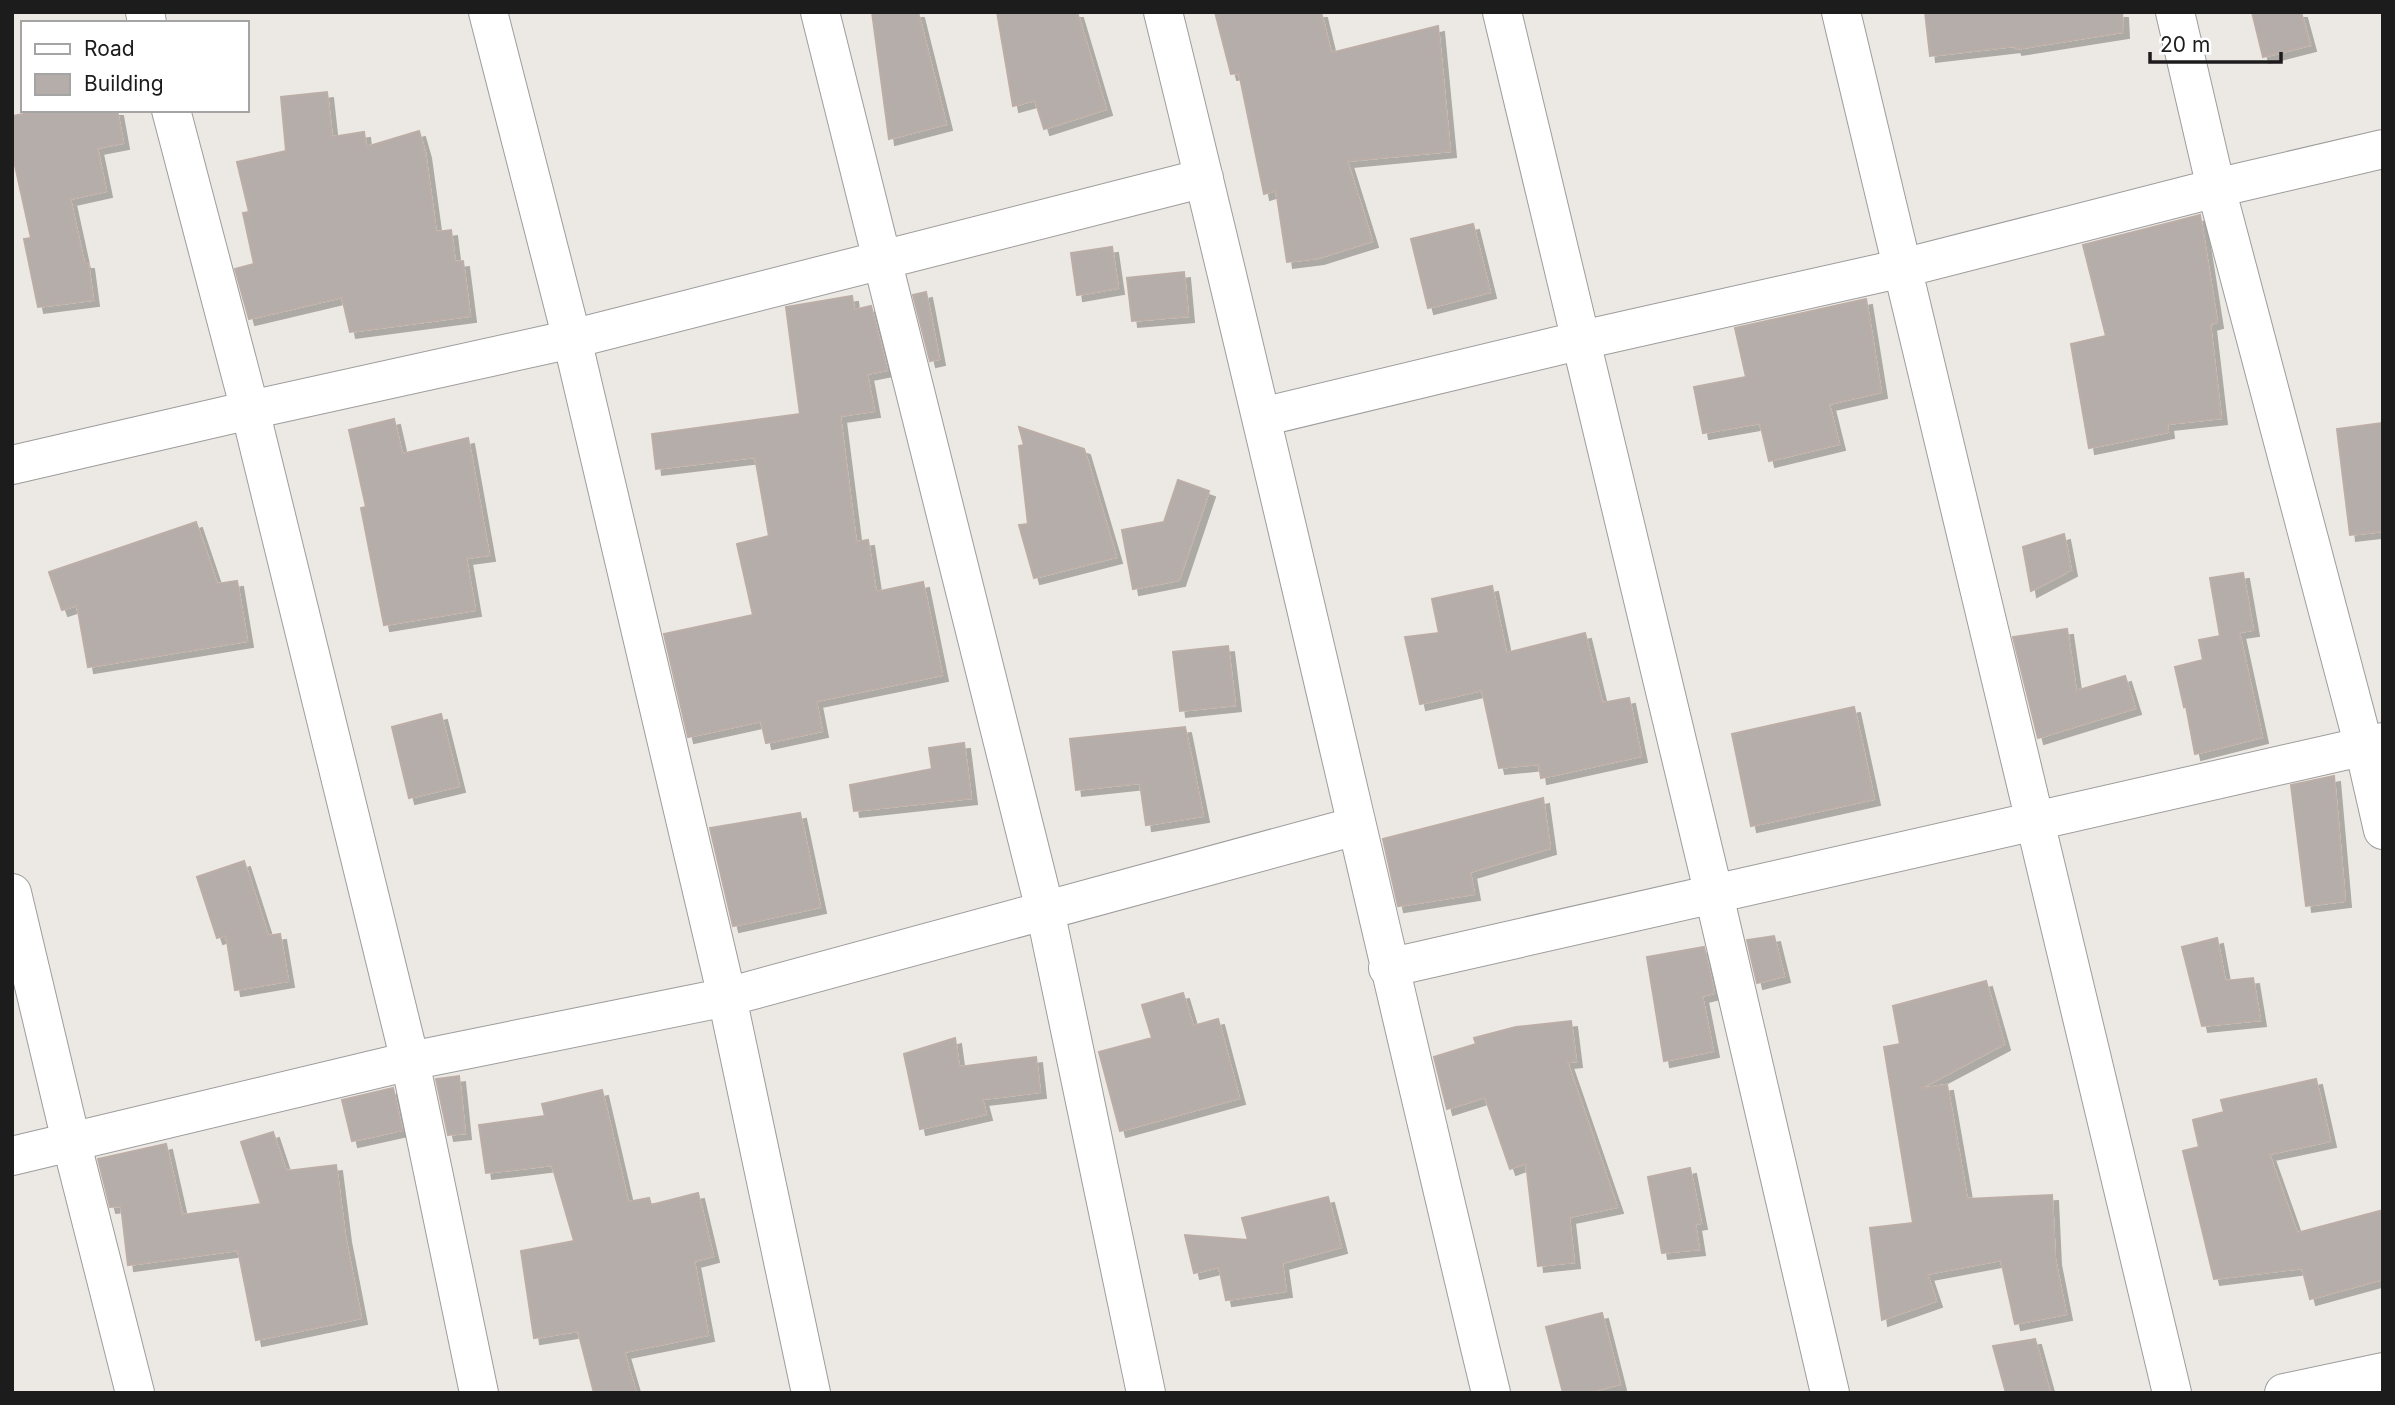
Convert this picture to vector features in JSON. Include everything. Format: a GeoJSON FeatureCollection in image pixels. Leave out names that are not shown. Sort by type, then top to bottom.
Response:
{"type":"FeatureCollection","features":[{"type":"Feature","properties":{"kind":"street"},"geometry":{"type":"LineString","coordinates":[[488,12],[572,339],[727,997],[811,1393]]}},
{"type":"Feature","properties":{"kind":"street"},"geometry":{"type":"LineString","coordinates":[[820,12],[1045,910],[1146,1393]]}},
{"type":"Feature","properties":{"kind":"street"},"geometry":{"type":"LineString","coordinates":[[1163,12],[1262,417],[1388,968],[1491,1393]]}},
{"type":"Feature","properties":{"kind":"street"},"geometry":{"type":"LineString","coordinates":[[1502,12],[1714,895],[1830,1393]]}},
{"type":"Feature","properties":{"kind":"street"},"geometry":{"type":"LineString","coordinates":[[1841,12],[2172,1393]]}},
{"type":"Feature","properties":{"kind":"street"},"geometry":{"type":"LineString","coordinates":[[2175,12],[2216,188],[2373,744],[2383,830]]}},
{"type":"Feature","properties":{"kind":"street"},"geometry":{"type":"LineString","coordinates":[[171,112],[250,410],[410,1061],[479,1393]]}},
{"type":"Feature","properties":{"kind":"street"},"geometry":{"type":"LineString","coordinates":[[1262,417],[1582,340],[1903,268],[2216,188],[2383,149]]}},
{"type":"Feature","properties":{"kind":"street"},"geometry":{"type":"LineString","coordinates":[[12,465],[572,339],[1204,178]]}},
{"type":"Feature","properties":{"kind":"street"},"geometry":{"type":"LineString","coordinates":[[1388,968],[2373,744]]}},
{"type":"Feature","properties":{"kind":"street"},"geometry":{"type":"LineString","coordinates":[[12,1156],[410,1061],[727,997],[1356,825]]}},
{"type":"Feature","properties":{"kind":"street"},"geometry":{"type":"LineString","coordinates":[[12,892],[135,1393]]}},
{"type":"Feature","properties":{"kind":"street"},"geometry":{"type":"LineString","coordinates":[[2284,1393],[2383,1372]]}},
{"type":"Feature","properties":{"kind":"building"},"geometry":{"type":"Polygon","coordinates":[[[872,12],[918,12],[946,124],[889,139],[872,12]]]}},
{"type":"Feature","properties":{"kind":"building"},"geometry":{"type":"Polygon","coordinates":[[[997,12],[1077,12],[1106,109],[1044,129],[1035,100],[1013,106],[997,12]]]}},
{"type":"Feature","properties":{"kind":"building"},"geometry":{"type":"Polygon","coordinates":[[[1215,12],[1321,12],[1331,53],[1438,26],[1450,151],[1347,161],[1372,241],[1318,258],[1287,262],[1276,190],[1264,194],[1239,73],[1231,74],[1215,12]]]}},
{"type":"Feature","properties":{"kind":"building"},"geometry":{"type":"Polygon","coordinates":[[[1925,12],[2122,12],[2123,32],[2016,49],[2015,46],[1930,56],[1925,12]]]}},
{"type":"Feature","properties":{"kind":"building"},"geometry":{"type":"Polygon","coordinates":[[[2252,12],[2301,12],[2310,45],[2263,57],[2252,12]]]}},
{"type":"Feature","properties":{"kind":"building"},"geometry":{"type":"Polygon","coordinates":[[[327,92],[332,137],[364,132],[366,147],[419,131],[425,152],[436,232],[451,230],[455,262],[463,261],[470,316],[350,332],[342,297],[249,319],[235,269],[254,264],[243,213],[249,212],[237,162],[286,151],[281,97],[327,92]]]}},
{"type":"Feature","properties":{"kind":"building"},"geometry":{"type":"Polygon","coordinates":[[[35,112],[117,112],[123,143],[97,148],[106,191],[70,199],[84,263],[88,263],[93,300],[38,307],[24,239],[31,238],[12,152],[12,116],[35,112]]]}},
{"type":"Feature","properties":{"kind":"building"},"geometry":{"type":"Polygon","coordinates":[[[2200,215],[2217,322],[2210,324],[2221,418],[2167,424],[2168,432],[2089,448],[2071,344],[2106,336],[2083,245],[2200,215]]]}},
{"type":"Feature","properties":{"kind":"building"},"geometry":{"type":"Polygon","coordinates":[[[1473,224],[1490,292],[1428,308],[1411,239],[1473,224]]]}},
{"type":"Feature","properties":{"kind":"building"},"geometry":{"type":"Polygon","coordinates":[[[1112,247],[1118,288],[1077,295],[1071,253],[1112,247]]]}},
{"type":"Feature","properties":{"kind":"building"},"geometry":{"type":"Polygon","coordinates":[[[1184,272],[1188,316],[1132,321],[1127,278],[1184,272]]]}},
{"type":"Feature","properties":{"kind":"building"},"geometry":{"type":"Polygon","coordinates":[[[926,292],[939,359],[930,361],[913,295],[926,292]]]}},
{"type":"Feature","properties":{"kind":"building"},"geometry":{"type":"Polygon","coordinates":[[[852,296],[854,310],[871,306],[887,370],[867,374],[874,411],[840,416],[856,542],[868,540],[876,592],[923,582],[942,675],[816,701],[822,731],[766,743],[761,721],[688,737],[664,634],[753,615],[737,544],[769,536],[755,457],[656,469],[652,434],[800,414],[786,307],[852,296]]]}},
{"type":"Feature","properties":{"kind":"building"},"geometry":{"type":"Polygon","coordinates":[[[1866,299],[1881,392],[1829,404],[1839,444],[1769,461],[1760,423],[1703,433],[1694,387],[1746,377],[1735,328],[1866,299]]]}},
{"type":"Feature","properties":{"kind":"building"},"geometry":{"type":"Polygon","coordinates":[[[394,419],[402,454],[468,438],[489,555],[466,558],[475,610],[384,625],[361,508],[366,507],[349,430],[394,419]]]}},
{"type":"Feature","properties":{"kind":"building"},"geometry":{"type":"Polygon","coordinates":[[[2383,423],[2383,531],[2350,535],[2337,429],[2383,423]]]}},
{"type":"Feature","properties":{"kind":"building"},"geometry":{"type":"Polygon","coordinates":[[[1019,427],[1084,449],[1116,557],[1034,578],[1019,525],[1028,524],[1019,446],[1024,445],[1019,427]]]}},
{"type":"Feature","properties":{"kind":"building"},"geometry":{"type":"Polygon","coordinates":[[[1178,480],[1209,491],[1179,580],[1133,589],[1122,530],[1164,522],[1178,480]]]}},
{"type":"Feature","properties":{"kind":"building"},"geometry":{"type":"Polygon","coordinates":[[[196,522],[217,584],[237,581],[247,641],[88,667],[77,605],[62,610],[49,572],[196,522]]]}},
{"type":"Feature","properties":{"kind":"building"},"geometry":{"type":"Polygon","coordinates":[[[2064,534],[2071,570],[2031,591],[2023,547],[2064,534]]]}},
{"type":"Feature","properties":{"kind":"building"},"geometry":{"type":"Polygon","coordinates":[[[2243,573],[2253,630],[2239,632],[2262,737],[2195,754],[2175,667],[2203,660],[2199,640],[2220,636],[2210,578],[2243,573]]]}},
{"type":"Feature","properties":{"kind":"building"},"geometry":{"type":"Polygon","coordinates":[[[1492,586],[1506,653],[1585,633],[1602,703],[1629,698],[1641,756],[1541,778],[1539,764],[1499,768],[1482,690],[1420,704],[1405,637],[1439,633],[1432,599],[1492,586]]]}},
{"type":"Feature","properties":{"kind":"building"},"geometry":{"type":"Polygon","coordinates":[[[2067,629],[2076,691],[2125,676],[2135,708],[2038,738],[2013,637],[2067,629]]]}},
{"type":"Feature","properties":{"kind":"building"},"geometry":{"type":"Polygon","coordinates":[[[1228,646],[1235,705],[1180,711],[1173,652],[1228,646]]]}},
{"type":"Feature","properties":{"kind":"building"},"geometry":{"type":"Polygon","coordinates":[[[1854,707],[1874,799],[1751,826],[1732,734],[1854,707]]]}},
{"type":"Feature","properties":{"kind":"building"},"geometry":{"type":"Polygon","coordinates":[[[441,714],[459,786],[409,798],[392,727],[441,714]]]}},
{"type":"Feature","properties":{"kind":"building"},"geometry":{"type":"Polygon","coordinates":[[[1185,727],[1203,816],[1146,825],[1140,783],[1076,790],[1070,739],[1185,727]]]}},
{"type":"Feature","properties":{"kind":"building"},"geometry":{"type":"Polygon","coordinates":[[[964,743],[971,798],[854,811],[850,785],[932,769],[929,748],[964,743]]]}},
{"type":"Feature","properties":{"kind":"building"},"geometry":{"type":"Polygon","coordinates":[[[2334,776],[2345,901],[2306,906],[2291,785],[2334,776]]]}},
{"type":"Feature","properties":{"kind":"building"},"geometry":{"type":"Polygon","coordinates":[[[1543,798],[1550,848],[1470,872],[1474,894],[1398,906],[1383,839],[1543,798]]]}},
{"type":"Feature","properties":{"kind":"building"},"geometry":{"type":"Polygon","coordinates":[[[800,813],[820,907],[733,926],[710,828],[800,813]]]}},
{"type":"Feature","properties":{"kind":"building"},"geometry":{"type":"Polygon","coordinates":[[[244,861],[268,936],[280,934],[288,981],[235,990],[226,935],[217,938],[197,877],[244,861]]]}},
{"type":"Feature","properties":{"kind":"building"},"geometry":{"type":"Polygon","coordinates":[[[1774,936],[1784,976],[1757,983],[1747,940],[1774,936]]]}},
{"type":"Feature","properties":{"kind":"building"},"geometry":{"type":"Polygon","coordinates":[[[2217,938],[2225,981],[2253,978],[2260,1020],[2202,1026],[2182,947],[2217,938]]]}},
{"type":"Feature","properties":{"kind":"building"},"geometry":{"type":"Polygon","coordinates":[[[1704,947],[1714,993],[1702,996],[1713,1051],[1664,1061],[1647,957],[1704,947]]]}},
{"type":"Feature","properties":{"kind":"building"},"geometry":{"type":"Polygon","coordinates":[[[1986,981],[2004,1044],[1919,1089],[1947,1085],[1967,1199],[2052,1195],[2055,1259],[2066,1314],[2015,1324],[2001,1260],[1927,1274],[1936,1301],[1882,1320],[1870,1228],[1913,1223],[1884,1047],[1900,1044],[1893,1006],[1986,981]]]}},
{"type":"Feature","properties":{"kind":"building"},"geometry":{"type":"Polygon","coordinates":[[[1183,993],[1193,1026],[1218,1019],[1239,1098],[1120,1131],[1099,1052],[1152,1038],[1142,1005],[1183,993]]]}},
{"type":"Feature","properties":{"kind":"building"},"geometry":{"type":"Polygon","coordinates":[[[1571,1021],[1576,1061],[1567,1062],[1617,1207],[1569,1217],[1574,1262],[1538,1266],[1526,1163],[1510,1169],[1485,1097],[1447,1109],[1434,1057],[1476,1044],[1474,1038],[1516,1027],[1571,1021]]]}},
{"type":"Feature","properties":{"kind":"building"},"geometry":{"type":"Polygon","coordinates":[[[955,1038],[959,1067],[1036,1057],[1040,1092],[982,1099],[986,1114],[920,1129],[904,1054],[955,1038]]]}},
{"type":"Feature","properties":{"kind":"building"},"geometry":{"type":"Polygon","coordinates":[[[459,1076],[465,1133],[448,1135],[436,1079],[459,1076]]]}},
{"type":"Feature","properties":{"kind":"building"},"geometry":{"type":"Polygon","coordinates":[[[2316,1079],[2330,1141],[2269,1154],[2297,1233],[2383,1210],[2383,1279],[2310,1299],[2302,1268],[2214,1279],[2183,1151],[2199,1147],[2193,1120],[2224,1112],[2221,1100],[2316,1079]]]}},
{"type":"Feature","properties":{"kind":"building"},"geometry":{"type":"Polygon","coordinates":[[[393,1088],[402,1130],[352,1141],[342,1100],[393,1088]]]}},
{"type":"Feature","properties":{"kind":"building"},"geometry":{"type":"Polygon","coordinates":[[[602,1090],[628,1202],[649,1198],[651,1205],[698,1193],[713,1256],[694,1261],[708,1335],[624,1352],[636,1393],[594,1393],[578,1331],[534,1338],[521,1251],[574,1241],[552,1165],[486,1173],[479,1125],[545,1116],[542,1104],[602,1090]]]}},
{"type":"Feature","properties":{"kind":"building"},"geometry":{"type":"Polygon","coordinates":[[[273,1132],[286,1171],[336,1165],[345,1236],[361,1318],[256,1340],[238,1250],[128,1265],[121,1206],[110,1207],[98,1159],[166,1144],[182,1215],[261,1204],[241,1142],[273,1132]]]}},
{"type":"Feature","properties":{"kind":"building"},"geometry":{"type":"Polygon","coordinates":[[[1690,1168],[1701,1223],[1695,1224],[1699,1249],[1662,1253],[1648,1177],[1690,1168]]]}},
{"type":"Feature","properties":{"kind":"building"},"geometry":{"type":"Polygon","coordinates":[[[1328,1197],[1341,1247],[1282,1263],[1286,1291],[1226,1300],[1219,1267],[1194,1273],[1185,1235],[1248,1240],[1242,1218],[1328,1197]]]}},
{"type":"Feature","properties":{"kind":"building"},"geometry":{"type":"Polygon","coordinates":[[[1602,1313],[1620,1384],[1585,1393],[1563,1393],[1546,1327],[1602,1313]]]}},
{"type":"Feature","properties":{"kind":"building"},"geometry":{"type":"Polygon","coordinates":[[[2035,1339],[2050,1393],[2006,1393],[1993,1346],[2035,1339]]]}}]}
